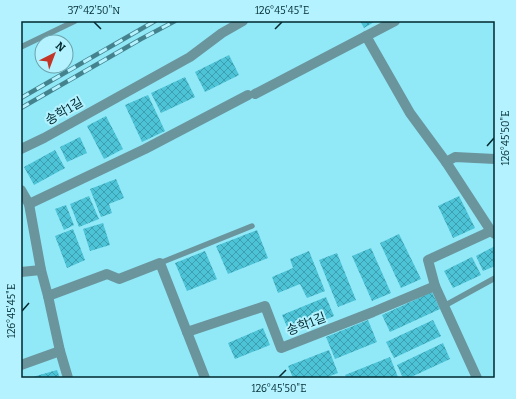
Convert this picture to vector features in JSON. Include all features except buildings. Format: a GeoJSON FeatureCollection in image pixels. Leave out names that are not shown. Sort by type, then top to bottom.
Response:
{"type":"FeatureCollection","features":[{"type":"Feature","properties":{"kind":"street","name":"송학1길"},"geometry":{"type":"LineString","coordinates":[[21,149],[44,138],[190,57],[222,33],[244,21]]}},
{"type":"Feature","properties":{"kind":"street"},"geometry":{"type":"LineString","coordinates":[[29,204],[145,149],[395,21]]}},
{"type":"Feature","properties":{"kind":"street"},"geometry":{"type":"LineString","coordinates":[[366,36],[410,113],[446,162],[493,232],[428,260],[434,286],[477,378]]}},
{"type":"Feature","properties":{"kind":"street"},"geometry":{"type":"LineString","coordinates":[[446,162],[455,157],[495,159]]}},
{"type":"Feature","properties":{"kind":"street"},"geometry":{"type":"LineString","coordinates":[[21,190],[29,204],[41,270],[60,351],[68,378]]}},
{"type":"Feature","properties":{"kind":"street"},"geometry":{"type":"LineString","coordinates":[[48,296],[107,274],[119,279],[160,263],[205,378]]}},
{"type":"Feature","properties":{"kind":"street"},"geometry":{"type":"LineString","coordinates":[[21,272],[41,270]]}},
{"type":"Feature","properties":{"kind":"street","name":"송학1길"},"geometry":{"type":"LineString","coordinates":[[187,332],[265,306],[281,348],[434,286]]}},
{"type":"Feature","properties":{"kind":"street"},"geometry":{"type":"LineString","coordinates":[[21,365],[60,351]]}},
{"type":"Feature","properties":{"kind":"lane"},"geometry":{"type":"LineString","coordinates":[[21,47],[75,21]]}},
{"type":"Feature","properties":{"kind":"lane"},"geometry":{"type":"LineString","coordinates":[[160,263],[252,226]]}},
{"type":"Feature","properties":{"kind":"lane"},"geometry":{"type":"LineString","coordinates":[[444,306],[495,278]]}},
{"type":"Feature","properties":{"kind":"railway"},"geometry":{"type":"LineString","coordinates":[[21,98],[155,21]]}},
{"type":"Feature","properties":{"kind":"railway"},"geometry":{"type":"LineString","coordinates":[[21,108],[175,21]]}}]}
